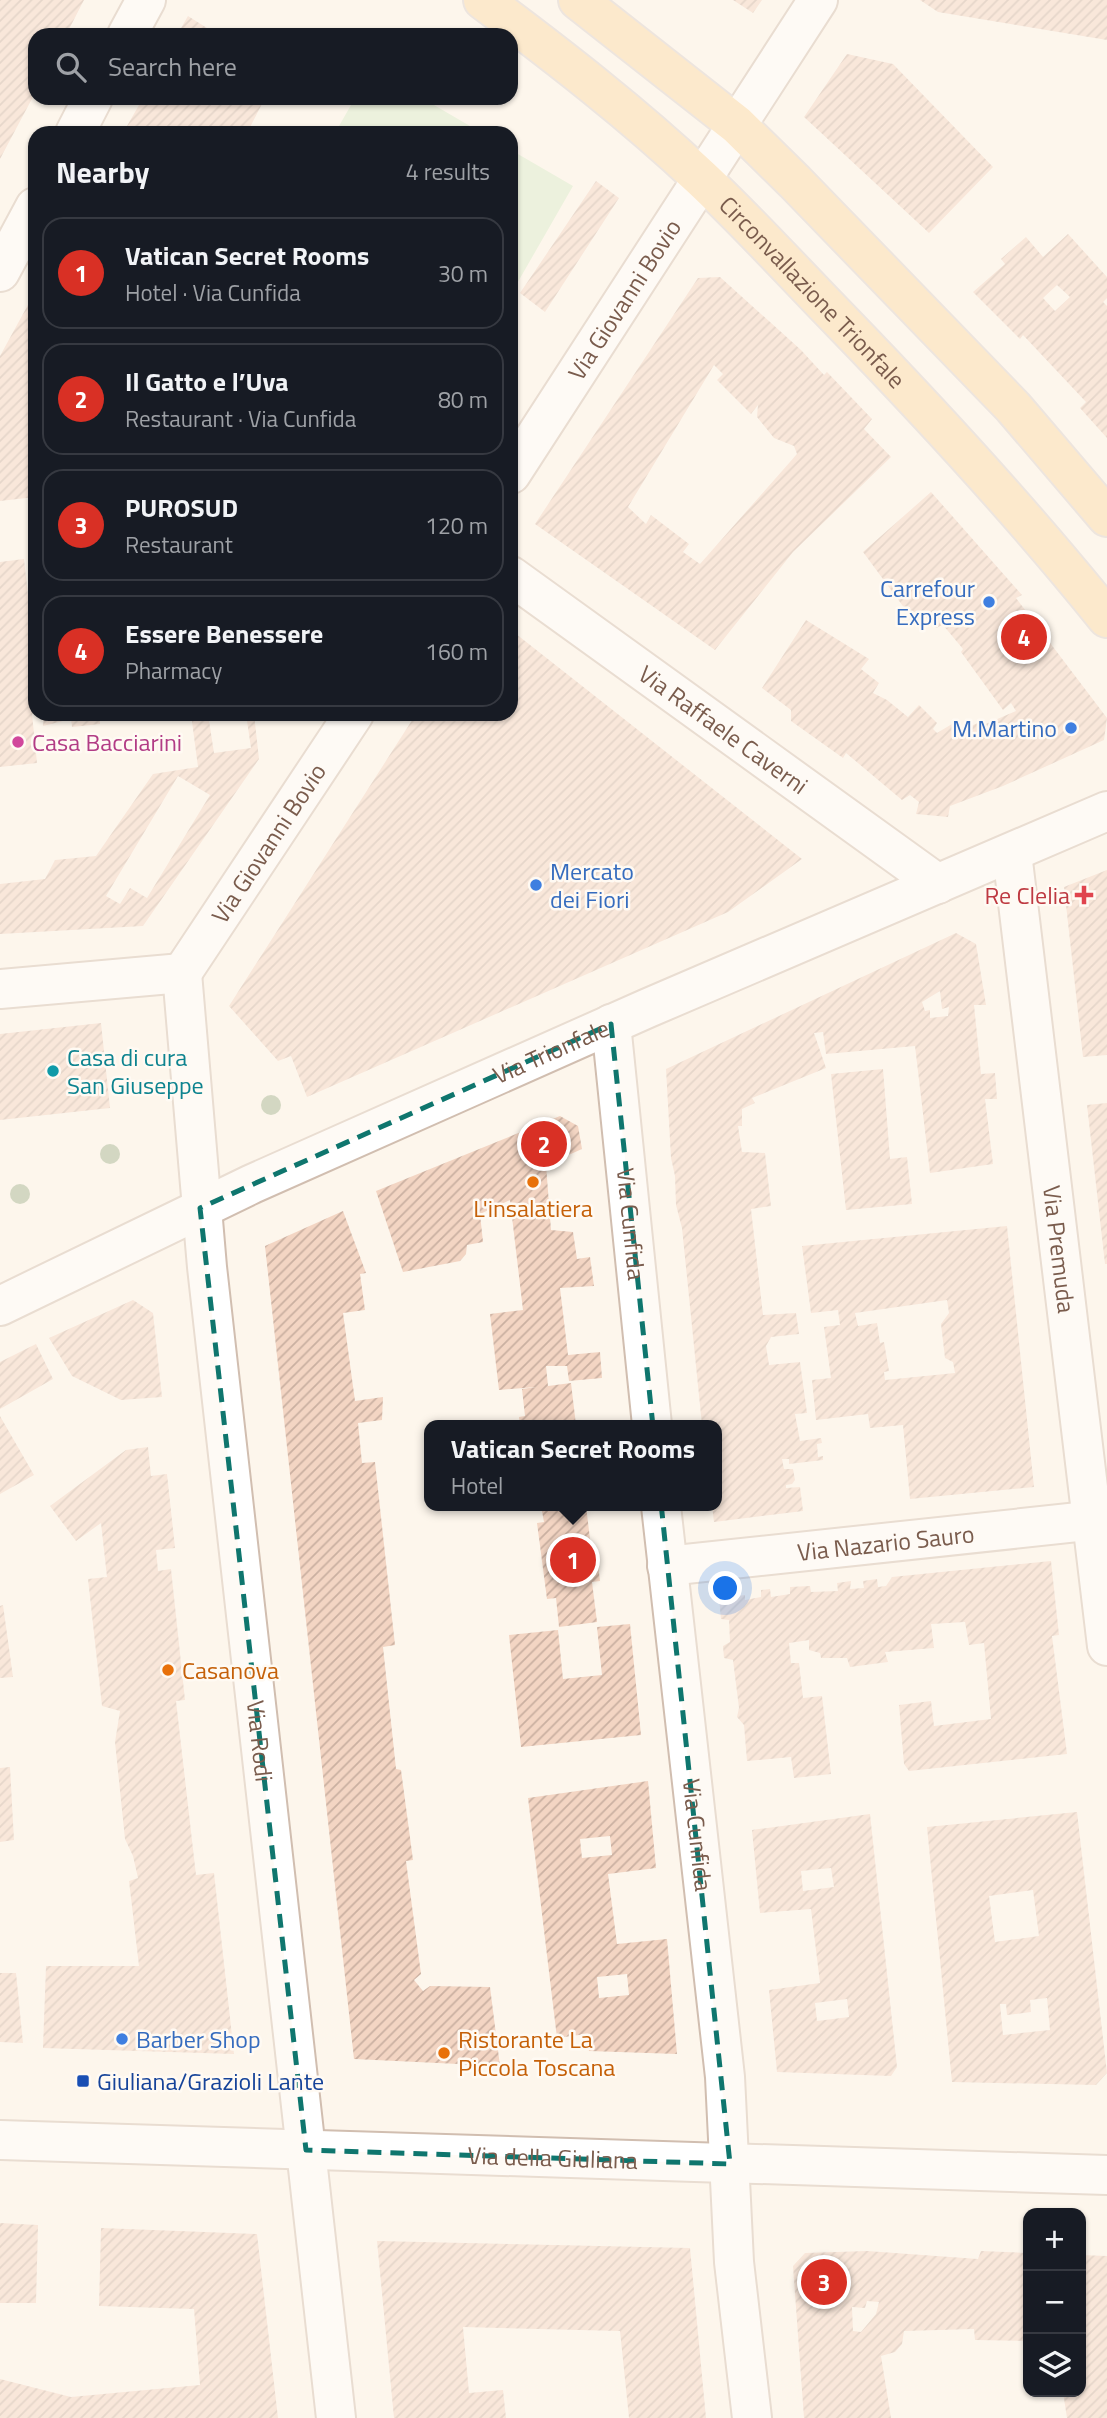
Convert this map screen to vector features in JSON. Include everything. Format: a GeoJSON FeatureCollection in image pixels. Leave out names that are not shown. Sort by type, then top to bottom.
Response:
{"type":"FeatureCollection","features":[{"type":"Feature","properties":{"kind":"main road","name":"Circonvallazione Trionfale"},"geometry":{"type":"LineString","coordinates":[[484,0],[655,136],[702,179],[953,439],[1107,618]]}},
{"type":"Feature","properties":{"kind":"main road"},"geometry":{"type":"LineString","coordinates":[[578,0],[737,125],[937,326],[1013,407],[1107,517]]}},
{"type":"Feature","properties":{"kind":"street"},"geometry":{"type":"LineString","coordinates":[[131,28],[146,0]]}},
{"type":"Feature","properties":{"kind":"street","name":"Via Giovanni Bovio"},"geometry":{"type":"LineString","coordinates":[[518,463],[818,0]]}},
{"type":"Feature","properties":{"kind":"street"},"geometry":{"type":"LineString","coordinates":[[79,126],[89,105]]}},
{"type":"Feature","properties":{"kind":"street"},"geometry":{"type":"LineString","coordinates":[[0,272],[28,220]]}},
{"type":"Feature","properties":{"kind":"street","name":"Via Raffaele Caverni"},"geometry":{"type":"LineString","coordinates":[[518,581],[938,884]]}},
{"type":"Feature","properties":{"kind":"street","name":"Via Giovanni Bovio"},"geometry":{"type":"LineString","coordinates":[[182,973],[349,721]]}},
{"type":"Feature","properties":{"kind":"street","name":"Via Trionfale"},"geometry":{"type":"LineString","coordinates":[[0,1306],[201,1208],[611,1024],[1107,811]]}},
{"type":"Feature","properties":{"kind":"street","name":"Via Premuda"},"geometry":{"type":"LineString","coordinates":[[1012,853],[1100,1520],[1107,1646]]}},
{"type":"Feature","properties":{"kind":"street"},"geometry":{"type":"LineString","coordinates":[[0,989],[182,973]]}},
{"type":"Feature","properties":{"kind":"street","name":"Via Rodi"},"geometry":{"type":"LineString","coordinates":[[182,973],[201,1208],[336,2418]]}},
{"type":"Feature","properties":{"kind":"street","name":"Via Cunfida"},"geometry":{"type":"LineString","coordinates":[[611,1024],[651,1420]]}},
{"type":"Feature","properties":{"kind":"street","name":"Via Cunfida"},"geometry":{"type":"LineString","coordinates":[[662,1511],[725,2077],[734,2262],[752,2418]]}},
{"type":"Feature","properties":{"kind":"street","name":"Via Nazario Sauro"},"geometry":{"type":"LineString","coordinates":[[667,1566],[1100,1520]]}},
{"type":"Feature","properties":{"kind":"street","name":"Via della Giuliana"},"geometry":{"type":"LineString","coordinates":[[0,2140],[1107,2175]]}},
{"type":"Feature","properties":{"kind":"highlighted area"},"geometry":{"type":"Polygon","coordinates":[[[611,1024],[730,2164],[306,2150],[200,1208],[611,1024]]]}},
{"type":"Feature","properties":{"kind":"green space"},"geometry":{"type":"Polygon","coordinates":[[[351,105],[434,105],[470,126],[339,126],[351,105]]]}},
{"type":"Feature","properties":{"kind":"green space"},"geometry":{"type":"Polygon","coordinates":[[[518,154],[573,186],[518,282],[518,154]]]}},
{"type":"Feature","properties":{"kind":"building"},"geometry":{"type":"Polygon","coordinates":[[[0,0],[84,0],[70,28],[28,28],[29,105],[0,159],[0,0]]]}},
{"type":"Feature","properties":{"kind":"building"},"geometry":{"type":"Polygon","coordinates":[[[733,0],[762,0],[753,13],[733,0]]]}},
{"type":"Feature","properties":{"kind":"building"},"geometry":{"type":"Polygon","coordinates":[[[920,0],[1107,0],[1107,40],[938,12],[920,0]]]}},
{"type":"Feature","properties":{"kind":"building"},"geometry":{"type":"Polygon","coordinates":[[[188,16],[207,28],[181,28],[188,16]]]}},
{"type":"Feature","properties":{"kind":"building"},"geometry":{"type":"Polygon","coordinates":[[[847,54],[893,64],[993,167],[929,233],[804,117],[847,54]]]}},
{"type":"Feature","properties":{"kind":"building"},"geometry":{"type":"Polygon","coordinates":[[[139,105],[261,105],[251,126],[127,126],[139,105]]]}},
{"type":"Feature","properties":{"kind":"building"},"geometry":{"type":"Polygon","coordinates":[[[596,181],[619,198],[545,312],[520,293],[596,181]]]}},
{"type":"Feature","properties":{"kind":"building"},"geometry":{"type":"Polygon","coordinates":[[[1068,234],[1107,277],[1107,298],[1103,302],[1107,306],[1107,438],[1080,408],[1086,402],[1023,335],[1020,339],[973,292],[1005,264],[1001,259],[1026,237],[1043,257],[1068,234]],[[1057,285],[1043,298],[1055,311],[1070,297],[1057,285]]]}},
{"type":"Feature","properties":{"kind":"building"},"geometry":{"type":"Polygon","coordinates":[[[720,277],[801,350],[824,375],[827,372],[872,419],[864,429],[891,457],[793,552],[715,650],[535,524],[698,278],[720,277]],[[714,365],[628,507],[646,524],[651,515],[689,544],[683,552],[700,564],[797,454],[794,446],[774,438],[757,417],[758,405],[751,414],[717,380],[723,374],[714,365]]]}},
{"type":"Feature","properties":{"kind":"building"},"geometry":{"type":"Polygon","coordinates":[[[28,305],[28,498],[0,501],[0,356],[28,305]]]}},
{"type":"Feature","properties":{"kind":"building"},"geometry":{"type":"Polygon","coordinates":[[[931,492],[1022,595],[1016,598],[1107,718],[1104,740],[1003,786],[950,806],[948,817],[916,814],[919,802],[910,795],[902,800],[846,753],[843,758],[791,721],[791,710],[762,688],[806,620],[869,659],[861,669],[879,683],[873,693],[887,700],[908,717],[919,705],[937,723],[933,729],[937,733],[952,724],[957,732],[980,722],[981,726],[1016,711],[1011,703],[1003,710],[961,652],[963,649],[943,625],[936,628],[921,611],[908,613],[863,552],[931,492]]]}},
{"type":"Feature","properties":{"kind":"building"},"geometry":{"type":"Polygon","coordinates":[[[24,559],[28,595],[28,721],[33,721],[37,763],[0,767],[0,562],[24,559]]]}},
{"type":"Feature","properties":{"kind":"building","name":"Mercato dei Fiori"},"geometry":{"type":"Polygon","coordinates":[[[518,636],[802,859],[728,912],[307,1097],[291,1056],[278,1061],[229,1006],[412,721],[518,721],[518,636]]]}},
{"type":"Feature","properties":{"kind":"building"},"geometry":{"type":"Polygon","coordinates":[[[43,721],[63,721],[43,726],[43,721]]]}},
{"type":"Feature","properties":{"kind":"building"},"geometry":{"type":"Polygon","coordinates":[[[71,721],[100,721],[100,724],[72,727],[71,721]]]}},
{"type":"Feature","properties":{"kind":"building"},"geometry":{"type":"Polygon","coordinates":[[[192,721],[209,721],[214,753],[251,748],[247,721],[255,721],[259,759],[143,926],[0,934],[0,884],[45,879],[55,860],[96,856],[153,774],[198,767],[192,721]],[[178,776],[106,896],[120,904],[130,888],[147,898],[210,795],[178,776]]]}},
{"type":"Feature","properties":{"kind":"building"},"geometry":{"type":"Polygon","coordinates":[[[1107,870],[1107,1055],[1083,1057],[1064,887],[1107,870]]]}},
{"type":"Feature","properties":{"kind":"building"},"geometry":{"type":"Polygon","coordinates":[[[956,933],[976,944],[986,1005],[974,1005],[981,1074],[995,1073],[997,1099],[985,1099],[993,1164],[930,1173],[915,1046],[826,1054],[823,1032],[814,1033],[826,1068],[752,1098],[755,1103],[742,1109],[742,1126],[738,1126],[742,1152],[765,1153],[771,1206],[751,1209],[763,1315],[796,1313],[799,1334],[771,1337],[766,1346],[769,1365],[800,1362],[807,1413],[795,1414],[800,1441],[821,1438],[822,1443],[817,1444],[818,1457],[823,1456],[823,1460],[789,1464],[789,1459],[782,1459],[784,1469],[793,1469],[795,1480],[786,1485],[786,1488],[800,1487],[803,1511],[714,1522],[713,1511],[722,1511],[722,1420],[701,1420],[682,1228],[676,1205],[666,1069],[956,933]],[[940,991],[922,1002],[925,1011],[930,1010],[930,1018],[948,1016],[949,1007],[942,1009],[940,991]]]}},
{"type":"Feature","properties":{"kind":"building","name":"Casa di cura San Giuseppe"},"geometry":{"type":"Polygon","coordinates":[[[101,1023],[110,1108],[0,1120],[0,1034],[101,1023]]]}},
{"type":"Feature","properties":{"kind":"building"},"geometry":{"type":"Polygon","coordinates":[[[883,1069],[890,1159],[907,1157],[912,1204],[846,1210],[831,1074],[883,1069]]]}},
{"type":"Feature","properties":{"kind":"building"},"geometry":{"type":"Polygon","coordinates":[[[1107,1103],[1107,1264],[1105,1264],[1087,1105],[1107,1103]]]}},
{"type":"Feature","properties":{"kind":"building"},"geometry":{"type":"Polygon","coordinates":[[[560,1116],[578,1126],[582,1149],[546,1165],[551,1230],[573,1232],[577,1259],[590,1257],[594,1286],[560,1288],[568,1355],[600,1352],[602,1378],[569,1381],[567,1366],[546,1366],[548,1386],[571,1383],[575,1420],[519,1420],[519,1417],[525,1416],[522,1389],[536,1387],[499,1390],[490,1314],[523,1310],[510,1200],[480,1214],[483,1242],[467,1245],[466,1254],[460,1261],[403,1272],[376,1191],[560,1116]]]}},
{"type":"Feature","properties":{"kind":"building"},"geometry":{"type":"Polygon","coordinates":[[[343,1211],[366,1273],[360,1274],[365,1310],[343,1313],[355,1401],[383,1397],[382,1420],[358,1423],[362,1463],[375,1462],[395,1645],[383,1647],[396,1769],[401,1770],[413,1860],[406,1861],[421,1974],[414,1980],[423,1991],[430,1986],[490,1987],[500,2066],[354,2059],[265,1246],[343,1211]]]}},
{"type":"Feature","properties":{"kind":"building"},"geometry":{"type":"Polygon","coordinates":[[[1007,1226],[1034,1487],[910,1499],[903,1425],[870,1428],[868,1414],[816,1420],[812,1380],[831,1378],[824,1327],[840,1325],[838,1310],[811,1313],[802,1246],[1007,1226]],[[947,1300],[855,1313],[858,1326],[877,1323],[880,1343],[884,1342],[889,1371],[884,1372],[885,1380],[955,1373],[953,1362],[945,1358],[941,1324],[949,1313],[947,1300]]]}},
{"type":"Feature","properties":{"kind":"building"},"geometry":{"type":"Polygon","coordinates":[[[133,1300],[153,1313],[162,1397],[121,1400],[72,1376],[49,1338],[133,1300]]]}},
{"type":"Feature","properties":{"kind":"building"},"geometry":{"type":"Polygon","coordinates":[[[36,1344],[53,1379],[0,1409],[0,1362],[36,1344]]]}},
{"type":"Feature","properties":{"kind":"building"},"geometry":{"type":"Polygon","coordinates":[[[0,1416],[34,1475],[0,1494],[0,1416]]]}},
{"type":"Feature","properties":{"kind":"building"},"geometry":{"type":"Polygon","coordinates":[[[148,1447],[151,1476],[167,1474],[175,1548],[156,1550],[158,1571],[171,1569],[185,1700],[176,1701],[196,1875],[214,1873],[234,2054],[43,2048],[46,1966],[139,1966],[129,1881],[138,1878],[133,1856],[125,1839],[115,1742],[120,1711],[102,1706],[88,1579],[107,1577],[101,1523],[76,1541],[50,1506],[126,1450],[148,1447]]]}},
{"type":"Feature","properties":{"kind":"building"},"geometry":{"type":"Polygon","coordinates":[[[542,1511],[587,1511],[591,1547],[596,1547],[600,1581],[592,1582],[597,1622],[559,1627],[556,1598],[547,1599],[537,1523],[544,1522],[542,1511]]]}},
{"type":"Feature","properties":{"kind":"building"},"geometry":{"type":"Polygon","coordinates":[[[1051,1561],[1059,1635],[1052,1636],[1067,1754],[909,1771],[904,1764],[899,1705],[931,1701],[934,1726],[991,1719],[984,1643],[969,1645],[965,1622],[931,1624],[934,1648],[885,1652],[888,1662],[850,1667],[847,1658],[821,1658],[820,1653],[809,1650],[809,1640],[789,1643],[791,1663],[799,1663],[803,1698],[822,1696],[831,1774],[794,1778],[791,1757],[747,1761],[744,1725],[737,1717],[739,1708],[733,1660],[724,1658],[723,1646],[730,1642],[729,1620],[721,1619],[719,1598],[745,1595],[745,1600],[761,1597],[761,1590],[770,1589],[771,1597],[790,1594],[790,1587],[810,1586],[811,1592],[838,1591],[837,1583],[851,1581],[850,1589],[864,1588],[863,1581],[877,1579],[878,1587],[886,1586],[892,1577],[1051,1561]]]}},
{"type":"Feature","properties":{"kind":"building"},"geometry":{"type":"Polygon","coordinates":[[[3,1605],[13,1677],[0,1678],[0,1606],[3,1605]]]}},
{"type":"Feature","properties":{"kind":"building"},"geometry":{"type":"Polygon","coordinates":[[[630,1624],[641,1735],[521,1747],[509,1635],[558,1630],[563,1679],[602,1675],[597,1627],[630,1624]]]}},
{"type":"Feature","properties":{"kind":"building"},"geometry":{"type":"Polygon","coordinates":[[[10,1767],[14,1840],[0,1842],[0,1768],[10,1767]]]}},
{"type":"Feature","properties":{"kind":"building"},"geometry":{"type":"Polygon","coordinates":[[[648,1781],[656,1868],[608,1874],[617,1944],[667,1939],[677,2054],[589,2051],[586,2034],[557,2038],[528,1798],[648,1781]],[[610,1836],[580,1839],[582,1858],[612,1855],[610,1836]],[[627,1974],[597,1977],[599,1998],[629,1995],[627,1974]]]}},
{"type":"Feature","properties":{"kind":"building"},"geometry":{"type":"Polygon","coordinates":[[[1077,1812],[1107,2073],[1096,2085],[952,2082],[927,1827],[1077,1812]],[[1033,1890],[989,1896],[995,1942],[1039,1936],[1033,1890]],[[1047,1998],[1030,2000],[1031,2012],[1007,2015],[1006,2004],[1000,2004],[1003,2035],[1050,2030],[1047,1998]]]}},
{"type":"Feature","properties":{"kind":"building"},"geometry":{"type":"Polygon","coordinates":[[[870,1814],[897,2067],[891,2076],[777,2072],[769,1990],[820,1983],[811,1909],[760,1913],[752,1830],[870,1814]],[[831,1868],[801,1871],[803,1891],[834,1887],[831,1868]],[[847,1999],[815,2003],[817,2021],[849,2017],[847,1999]]]}},
{"type":"Feature","properties":{"kind":"building"},"geometry":{"type":"Polygon","coordinates":[[[0,1973],[16,1973],[23,2043],[0,2042],[0,1973]]]}},
{"type":"Feature","properties":{"kind":"building"},"geometry":{"type":"Polygon","coordinates":[[[0,2223],[38,2225],[36,2303],[0,2303],[0,2223]]]}},
{"type":"Feature","properties":{"kind":"building"},"geometry":{"type":"Polygon","coordinates":[[[101,2228],[257,2234],[278,2418],[0,2418],[0,2379],[71,2397],[200,2385],[194,2309],[99,2306],[101,2228]]]}},
{"type":"Feature","properties":{"kind":"building"},"geometry":{"type":"Polygon","coordinates":[[[377,2241],[690,2248],[706,2418],[629,2418],[620,2331],[463,2327],[469,2393],[503,2390],[506,2418],[394,2418],[377,2241]]]}},
{"type":"Feature","properties":{"kind":"building"},"geometry":{"type":"Polygon","coordinates":[[[867,2251],[978,2259],[981,2251],[1023,2253],[1023,2341],[975,2340],[974,2329],[904,2331],[902,2344],[895,2352],[881,2356],[891,2418],[804,2418],[793,2266],[805,2253],[867,2251]],[[867,2301],[865,2308],[852,2307],[853,2331],[861,2332],[876,2314],[879,2302],[867,2301]]]}},
{"type":"Feature","properties":{"kind":"building"},"geometry":{"type":"Polygon","coordinates":[[[1086,2255],[1107,2256],[1107,2418],[1067,2418],[1064,2397],[1086,2397],[1086,2255]]]}},
{"type":"Feature","properties":{"kind":"place","name":"Carrefour Express"},"geometry":{"type":"Point","coordinates":[989,602]}},
{"type":"Feature","properties":{"kind":"place","name":"Essere Benessere"},"geometry":{"type":"Point","coordinates":[1024,637]}},
{"type":"Feature","properties":{"kind":"place","name":"M.Martino"},"geometry":{"type":"Point","coordinates":[1071,728]}},
{"type":"Feature","properties":{"kind":"place","name":"Casa Bacciarini"},"geometry":{"type":"Point","coordinates":[18,742]}},
{"type":"Feature","properties":{"kind":"place","name":"Mercato dei Fiori"},"geometry":{"type":"Point","coordinates":[536,885]}},
{"type":"Feature","properties":{"kind":"place","name":"Re Clelia"},"geometry":{"type":"Point","coordinates":[1084,895]}},
{"type":"Feature","properties":{"kind":"place","name":"Casa di cura San Giuseppe"},"geometry":{"type":"Point","coordinates":[53,1071]}},
{"type":"Feature","properties":{"kind":"place","name":"Il Gatto e l’Uva"},"geometry":{"type":"Point","coordinates":[544,1144]}},
{"type":"Feature","properties":{"kind":"place","name":"L'insalatiera"},"geometry":{"type":"Point","coordinates":[533,1182]}},
{"type":"Feature","properties":{"kind":"place","name":"Vatican Secret Rooms"},"geometry":{"type":"Point","coordinates":[573,1560]}},
{"type":"Feature","properties":{"kind":"place","name":"Casanova"},"geometry":{"type":"Point","coordinates":[168,1670]}},
{"type":"Feature","properties":{"kind":"place","name":"Barber Shop"},"geometry":{"type":"Point","coordinates":[122,2039]}},
{"type":"Feature","properties":{"kind":"place","name":"Ristorante La Piccola Toscana"},"geometry":{"type":"Point","coordinates":[444,2053]}},
{"type":"Feature","properties":{"kind":"place","name":"Giuliana/Grazioli Lante"},"geometry":{"type":"Point","coordinates":[83,2081]}},
{"type":"Feature","properties":{"kind":"place","name":"PUROSUD"},"geometry":{"type":"Point","coordinates":[824,2282]}}]}
